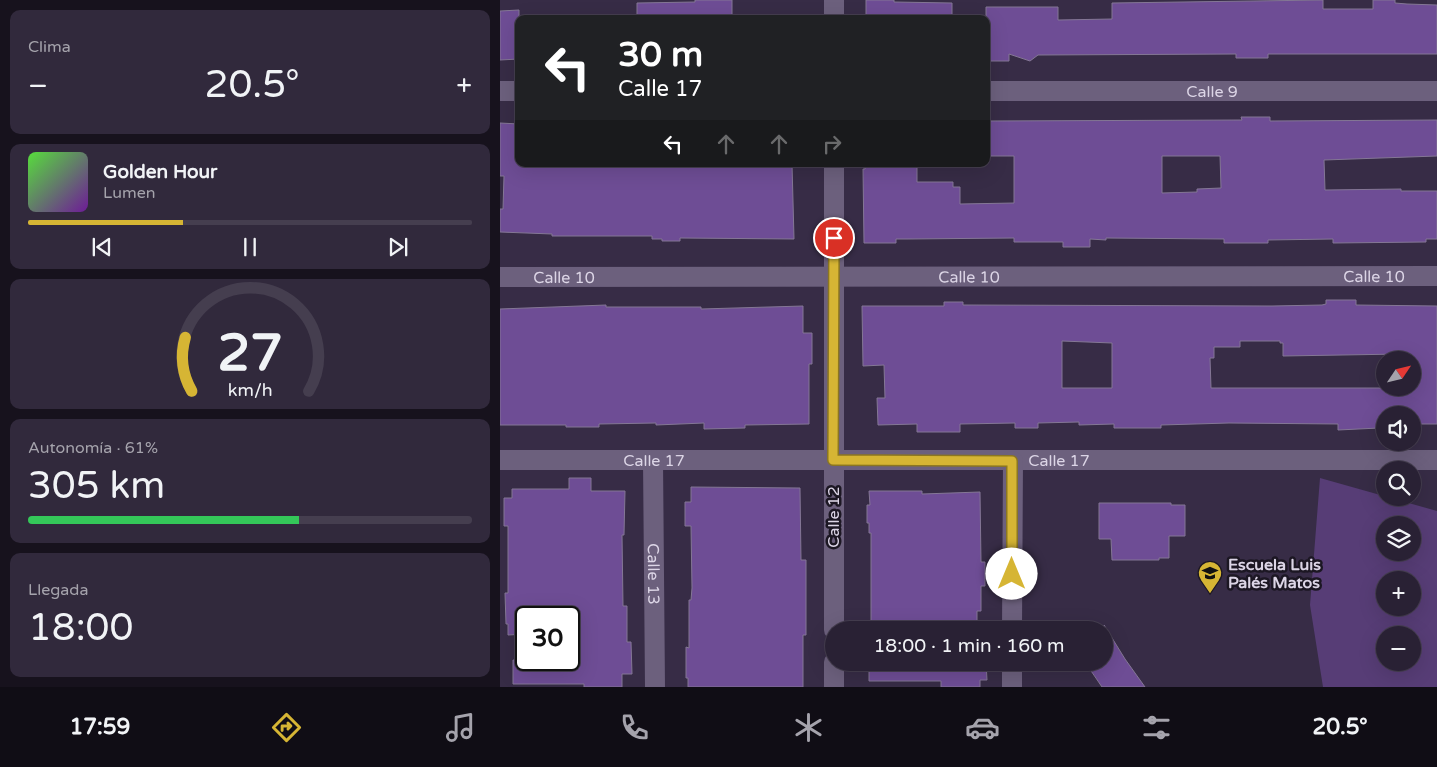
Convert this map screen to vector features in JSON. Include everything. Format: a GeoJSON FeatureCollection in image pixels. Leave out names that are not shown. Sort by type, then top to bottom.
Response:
{"type":"FeatureCollection","features":[{"type":"Feature","properties":{"kind":"street"},"geometry":{"type":"LineString","coordinates":[[834,0],[834,15]]}},
{"type":"Feature","properties":{"kind":"street"},"geometry":{"type":"LineString","coordinates":[[500,91],[515,91]]}},
{"type":"Feature","properties":{"kind":"street","name":"Calle 9"},"geometry":{"type":"LineString","coordinates":[[990,92],[1437,91]]}},
{"type":"Feature","properties":{"kind":"street","name":"Calle 12"},"geometry":{"type":"LineString","coordinates":[[834,167],[834,621]]}},
{"type":"Feature","properties":{"kind":"street","name":"Calle 10"},"geometry":{"type":"LineString","coordinates":[[500,277],[1437,276]]}},
{"type":"Feature","properties":{"kind":"street","name":"Calle 17"},"geometry":{"type":"LineString","coordinates":[[500,460],[1437,460]]}},
{"type":"Feature","properties":{"kind":"street","name":"Calle 13"},"geometry":{"type":"LineString","coordinates":[[653,460],[654,687]]}},
{"type":"Feature","properties":{"kind":"street"},"geometry":{"type":"LineString","coordinates":[[1012,461],[1012,621]]}},
{"type":"Feature","properties":{"kind":"street"},"geometry":{"type":"LineString","coordinates":[[834,671],[834,687]]}},
{"type":"Feature","properties":{"kind":"street"},"geometry":{"type":"LineString","coordinates":[[1012,671],[1012,687]]}},
{"type":"Feature","properties":{"kind":"shaded area"},"geometry":{"type":"Polygon","coordinates":[[[1320,478],[1376,494],[1376,506],[1419,506],[1437,511],[1437,687],[1323,687],[1310,605],[1320,478]]]}},
{"type":"Feature","properties":{"kind":"building"},"geometry":{"type":"Polygon","coordinates":[[[695,0],[732,0],[732,15],[637,15],[637,3],[695,2],[695,0]]]}},
{"type":"Feature","properties":{"kind":"building"},"geometry":{"type":"Polygon","coordinates":[[[866,0],[952,3],[952,15],[866,15],[866,0]]]}},
{"type":"Feature","properties":{"kind":"building"},"geometry":{"type":"Polygon","coordinates":[[[1323,0],[1323,9],[1373,9],[1373,0],[1395,0],[1395,3],[1437,5],[1437,54],[1268,54],[1268,58],[1236,58],[1236,54],[1038,55],[1030,61],[1009,54],[1009,61],[990,61],[990,15],[986,15],[986,7],[1058,7],[1058,20],[1112,19],[1112,3],[1323,0]]]}},
{"type":"Feature","properties":{"kind":"building"},"geometry":{"type":"Polygon","coordinates":[[[519,10],[519,15],[515,15],[515,59],[500,60],[500,11],[519,10]]]}},
{"type":"Feature","properties":{"kind":"building"},"geometry":{"type":"Polygon","coordinates":[[[1241,117],[1270,117],[1270,121],[1437,120],[1437,156],[1324,160],[1325,190],[1401,189],[1401,191],[1437,191],[1437,239],[1426,239],[1426,242],[1333,243],[1333,239],[1268,240],[1268,243],[1224,243],[1224,239],[1106,238],[1106,240],[1090,239],[1090,247],[1063,247],[1063,242],[1014,242],[1014,238],[896,239],[896,243],[864,243],[863,169],[865,167],[917,167],[917,182],[953,182],[953,187],[960,187],[960,204],[1014,203],[1014,156],[990,156],[990,121],[1242,120],[1241,117]],[[1162,156],[1162,193],[1197,192],[1197,189],[1221,188],[1220,156],[1162,156]]]}},
{"type":"Feature","properties":{"kind":"building"},"geometry":{"type":"Polygon","coordinates":[[[500,123],[515,124],[515,167],[792,167],[794,239],[680,238],[680,241],[662,241],[662,239],[652,239],[652,236],[552,236],[552,234],[500,232],[500,209],[503,209],[504,176],[500,176],[500,123]]]}},
{"type":"Feature","properties":{"kind":"building"},"geometry":{"type":"Polygon","coordinates":[[[1326,300],[1356,300],[1356,305],[1437,306],[1437,424],[1421,424],[1421,406],[1376,406],[1376,428],[1338,430],[1338,424],[1229,423],[1161,425],[1161,428],[1114,428],[1114,424],[1079,425],[1079,422],[1038,423],[1038,428],[1015,428],[1015,423],[960,424],[960,432],[917,432],[917,424],[878,425],[877,398],[885,398],[884,365],[863,366],[862,306],[944,306],[944,302],[963,302],[963,305],[1326,304],[1326,300]],[[1062,341],[1062,388],[1112,388],[1112,343],[1062,341]],[[1240,341],[1240,347],[1214,347],[1214,358],[1210,358],[1211,388],[1376,388],[1376,396],[1421,396],[1421,351],[1376,351],[1376,354],[1283,356],[1283,343],[1280,343],[1280,341],[1240,341]]]}},
{"type":"Feature","properties":{"kind":"building"},"geometry":{"type":"Polygon","coordinates":[[[606,305],[606,307],[701,307],[701,309],[803,306],[803,333],[812,333],[812,364],[809,364],[809,424],[745,425],[745,428],[704,429],[704,423],[656,425],[656,423],[599,424],[599,427],[500,425],[500,309],[606,305]]]}},
{"type":"Feature","properties":{"kind":"building"},"geometry":{"type":"Polygon","coordinates":[[[569,478],[591,478],[591,491],[625,491],[624,535],[622,535],[623,606],[627,606],[627,642],[631,642],[632,674],[622,674],[622,687],[584,687],[584,684],[513,684],[513,660],[515,660],[515,671],[580,671],[580,606],[515,606],[515,635],[508,635],[508,624],[506,624],[505,593],[508,593],[508,526],[504,526],[504,498],[512,498],[512,489],[569,489],[569,478]]]}},
{"type":"Feature","properties":{"kind":"building"},"geometry":{"type":"Polygon","coordinates":[[[691,487],[800,488],[801,560],[806,560],[806,635],[803,635],[803,687],[688,687],[688,678],[686,678],[686,647],[689,648],[689,600],[691,600],[692,588],[691,526],[685,526],[685,502],[691,502],[691,487]]]}},
{"type":"Feature","properties":{"kind":"building"},"geometry":{"type":"Polygon","coordinates":[[[869,491],[922,491],[922,494],[980,492],[981,562],[985,562],[985,586],[981,586],[981,611],[977,611],[977,621],[871,621],[871,533],[869,533],[869,523],[867,523],[867,505],[870,505],[869,491]]]}},
{"type":"Feature","properties":{"kind":"building"},"geometry":{"type":"Polygon","coordinates":[[[1099,503],[1171,503],[1171,505],[1185,505],[1185,536],[1169,536],[1169,558],[1159,558],[1159,560],[1112,560],[1111,539],[1099,539],[1099,503]]]}},
{"type":"Feature","properties":{"kind":"building"},"geometry":{"type":"Polygon","coordinates":[[[1113,640],[1145,687],[1102,687],[1091,671],[1113,671],[1113,640]]]}},
{"type":"Feature","properties":{"kind":"building"},"geometry":{"type":"Polygon","coordinates":[[[869,671],[986,671],[987,680],[980,680],[980,687],[941,687],[941,681],[869,681],[869,671]]]}},
{"type":"Feature","properties":{"kind":"place","name":"Escuela Luis Palés Matos"},"geometry":{"type":"Point","coordinates":[1210,594]}},
{"type":"Feature","properties":{"kind":"route"},"geometry":{"type":"LineString","coordinates":[[834,238],[833,460],[1012,461],[1012,574]]}}]}
